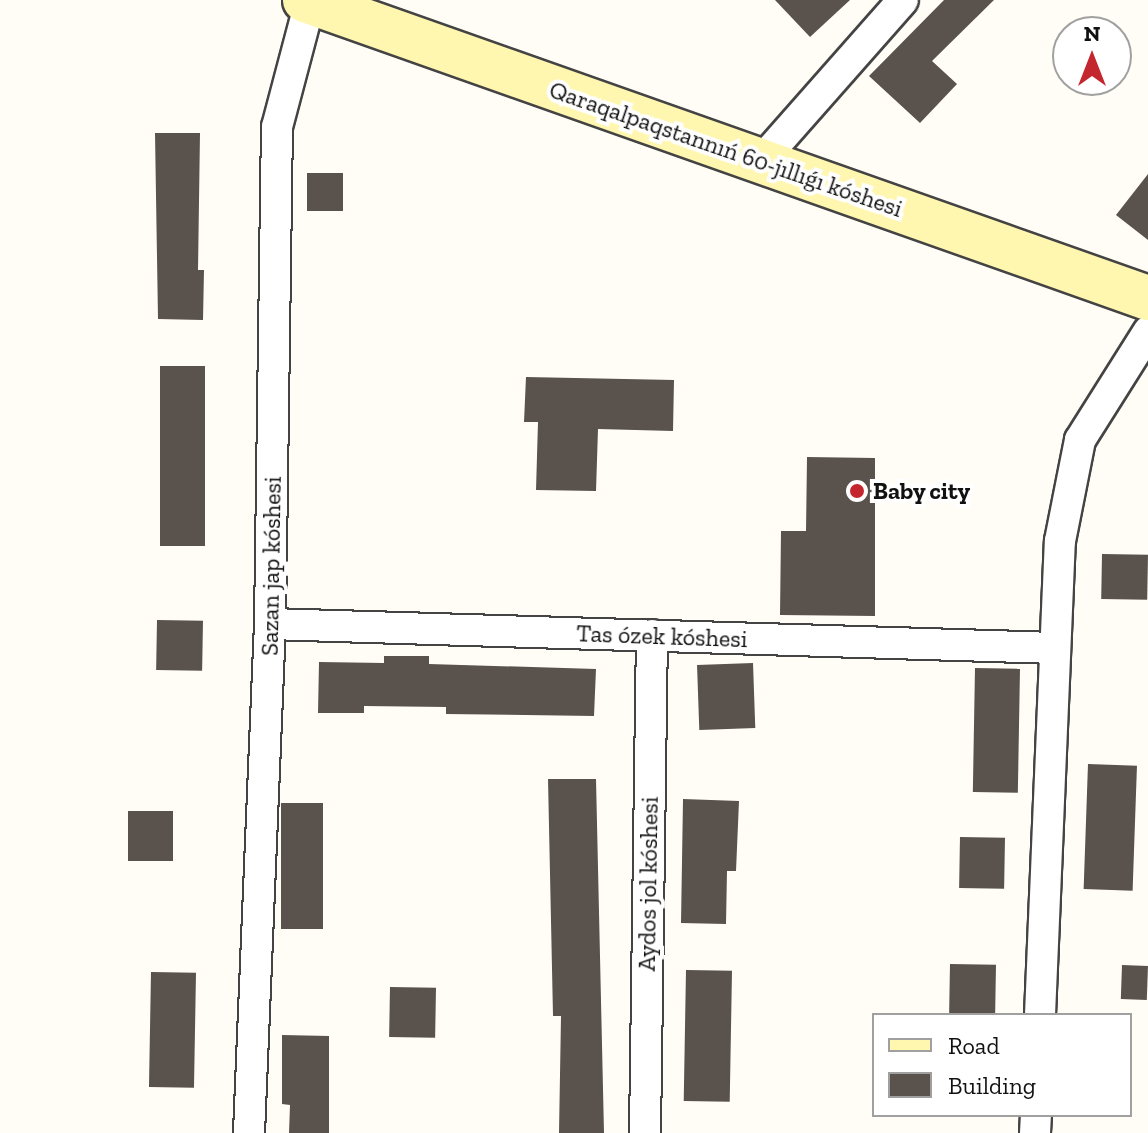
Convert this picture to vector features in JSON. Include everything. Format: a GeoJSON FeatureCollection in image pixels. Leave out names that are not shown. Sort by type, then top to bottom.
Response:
{"type":"FeatureCollection","features":[{"type":"Feature","properties":{"kind":"street"},"geometry":{"type":"LineString","coordinates":[[762,160],[903,0]]}},
{"type":"Feature","properties":{"kind":"street","name":"Qaraqalpaqstannıń 60-jıllıǵı kóshesi"},"geometry":{"type":"LineString","coordinates":[[308,1],[361,10],[762,160],[1148,298]]}},
{"type":"Feature","properties":{"kind":"street","name":"Sazan jap kóshesi"},"geometry":{"type":"LineString","coordinates":[[249,1133],[270,624],[277,127],[308,1]]}},
{"type":"Feature","properties":{"kind":"street"},"geometry":{"type":"LineString","coordinates":[[1040,1013],[1060,541],[1080,440],[1148,332]]}},
{"type":"Feature","properties":{"kind":"street","name":"Tas ózek kóshesi"},"geometry":{"type":"LineString","coordinates":[[270,624],[1055,648]]}},
{"type":"Feature","properties":{"kind":"street","name":"Aydos jol kóshesi"},"geometry":{"type":"LineString","coordinates":[[645,1133],[652,635]]}},
{"type":"Feature","properties":{"kind":"building"},"geometry":{"type":"Polygon","coordinates":[[[775,0],[850,0],[810,37],[775,0]]]}},
{"type":"Feature","properties":{"kind":"building"},"geometry":{"type":"Polygon","coordinates":[[[944,0],[994,0],[932,61],[957,84],[920,123],[869,76],[944,0]]]}},
{"type":"Feature","properties":{"kind":"building"},"geometry":{"type":"Polygon","coordinates":[[[155,133],[200,133],[198,270],[204,270],[203,320],[158,319],[155,133]]]}},
{"type":"Feature","properties":{"kind":"building"},"geometry":{"type":"Polygon","coordinates":[[[307,173],[343,173],[343,211],[307,211],[307,173]]]}},
{"type":"Feature","properties":{"kind":"building"},"geometry":{"type":"Polygon","coordinates":[[[1148,174],[1148,240],[1116,215],[1148,174]]]}},
{"type":"Feature","properties":{"kind":"building"},"geometry":{"type":"Polygon","coordinates":[[[160,366],[205,366],[205,546],[160,546],[160,366]]]}},
{"type":"Feature","properties":{"kind":"building"},"geometry":{"type":"Polygon","coordinates":[[[526,377],[674,380],[673,431],[598,429],[596,491],[536,490],[538,422],[524,422],[526,377]]]}},
{"type":"Feature","properties":{"kind":"building"},"geometry":{"type":"Polygon","coordinates":[[[807,457],[875,458],[875,616],[780,615],[781,531],[806,531],[807,457]]]}},
{"type":"Feature","properties":{"kind":"building"},"geometry":{"type":"Polygon","coordinates":[[[1102,554],[1148,555],[1147,600],[1101,599],[1102,554]]]}},
{"type":"Feature","properties":{"kind":"building"},"geometry":{"type":"Polygon","coordinates":[[[157,620],[203,621],[202,671],[156,670],[157,620]]]}},
{"type":"Feature","properties":{"kind":"building"},"geometry":{"type":"Polygon","coordinates":[[[384,656],[429,656],[429,664],[596,669],[594,716],[446,714],[446,707],[364,706],[364,713],[318,713],[319,662],[384,663],[384,656]]]}},
{"type":"Feature","properties":{"kind":"building"},"geometry":{"type":"Polygon","coordinates":[[[753,663],[755,728],[699,730],[697,665],[753,663]]]}},
{"type":"Feature","properties":{"kind":"building"},"geometry":{"type":"Polygon","coordinates":[[[975,668],[1020,669],[1018,793],[973,792],[975,668]]]}},
{"type":"Feature","properties":{"kind":"building"},"geometry":{"type":"Polygon","coordinates":[[[1088,764],[1137,766],[1133,891],[1084,889],[1088,764]]]}},
{"type":"Feature","properties":{"kind":"building"},"geometry":{"type":"Polygon","coordinates":[[[548,779],[596,779],[604,1133],[559,1133],[561,1016],[553,1016],[548,779]]]}},
{"type":"Feature","properties":{"kind":"building"},"geometry":{"type":"Polygon","coordinates":[[[683,799],[739,801],[736,871],[727,871],[726,924],[681,923],[683,799]]]}},
{"type":"Feature","properties":{"kind":"building"},"geometry":{"type":"Polygon","coordinates":[[[281,803],[323,803],[323,929],[281,929],[281,803]]]}},
{"type":"Feature","properties":{"kind":"building"},"geometry":{"type":"Polygon","coordinates":[[[128,811],[173,811],[173,861],[128,861],[128,811]]]}},
{"type":"Feature","properties":{"kind":"building"},"geometry":{"type":"Polygon","coordinates":[[[960,837],[1005,838],[1004,889],[959,888],[960,837]]]}},
{"type":"Feature","properties":{"kind":"building"},"geometry":{"type":"Polygon","coordinates":[[[950,964],[996,965],[995,1013],[949,1013],[950,964]]]}},
{"type":"Feature","properties":{"kind":"building"},"geometry":{"type":"Polygon","coordinates":[[[1122,965],[1148,966],[1147,1000],[1121,999],[1122,965]]]}},
{"type":"Feature","properties":{"kind":"building"},"geometry":{"type":"Polygon","coordinates":[[[686,970],[732,971],[730,1102],[684,1101],[686,970]]]}},
{"type":"Feature","properties":{"kind":"building"},"geometry":{"type":"Polygon","coordinates":[[[151,972],[196,973],[194,1088],[149,1087],[151,972]]]}},
{"type":"Feature","properties":{"kind":"building"},"geometry":{"type":"Polygon","coordinates":[[[390,987],[436,988],[435,1038],[389,1037],[390,987]]]}},
{"type":"Feature","properties":{"kind":"building"},"geometry":{"type":"Polygon","coordinates":[[[282,1035],[329,1036],[329,1133],[289,1133],[290,1105],[282,1104],[282,1035]]]}},
{"type":"Feature","properties":{"kind":"place","name":"Baby city"},"geometry":{"type":"Point","coordinates":[857,491]}}]}
